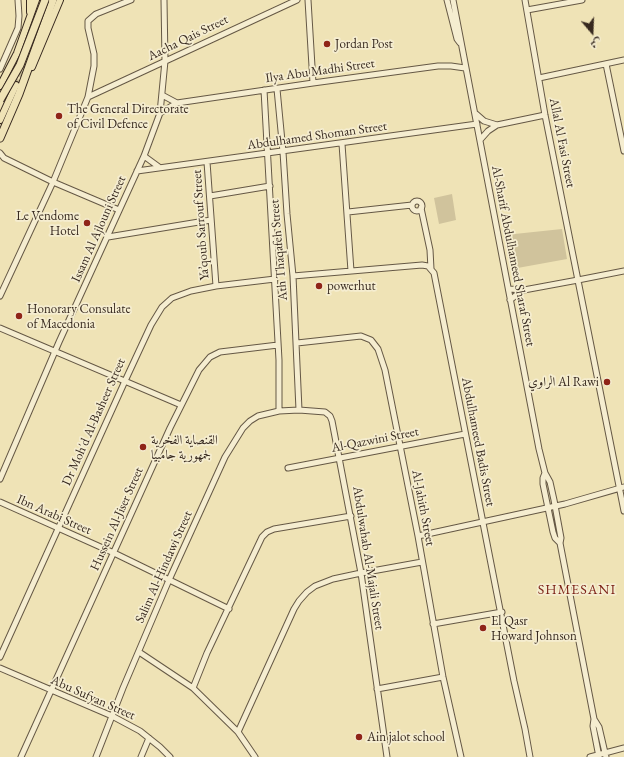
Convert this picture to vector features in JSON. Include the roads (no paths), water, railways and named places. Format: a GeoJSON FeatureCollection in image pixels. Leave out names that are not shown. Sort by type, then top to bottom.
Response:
{"type":"FeatureCollection","features":[{"type":"Feature","properties":{"kind":"highway"},"geometry":{"type":"LineString","coordinates":[[0,100],[20,65],[45,0]]}},
{"type":"Feature","properties":{"kind":"highway"},"geometry":{"type":"LineString","coordinates":[[0,138],[19,94],[38,43],[58,1]]}},
{"type":"Feature","properties":{"kind":"main road"},"geometry":{"type":"LineString","coordinates":[[30,0],[30,18]]}},
{"type":"Feature","properties":{"kind":"main road"},"geometry":{"type":"LineString","coordinates":[[0,86],[17,53],[36,0]]}},
{"type":"Feature","properties":{"kind":"main road"},"geometry":{"type":"LineString","coordinates":[[19,94],[37,57],[58,1]]}},
{"type":"Feature","properties":{"kind":"main road"},"geometry":{"type":"LineString","coordinates":[[0,120],[16,85]]}},
{"type":"Feature","properties":{"kind":"street"},"geometry":{"type":"LineString","coordinates":[[0,70],[18,28],[18,0]]}},
{"type":"Feature","properties":{"kind":"street"},"geometry":{"type":"LineString","coordinates":[[0,296],[54,182],[88,97],[94,66],[94,54],[88,28],[88,21],[96,14],[131,0]]}},
{"type":"Feature","properties":{"kind":"street","name":"Issam Al Ajlouni Street"},"geometry":{"type":"LineString","coordinates":[[0,479],[55,351],[144,156],[160,113],[165,62],[164,0]]}},
{"type":"Feature","properties":{"kind":"street","name":"Aacha Qais Street"},"geometry":{"type":"LineString","coordinates":[[88,97],[296,0]]}},
{"type":"Feature","properties":{"kind":"street"},"geometry":{"type":"LineString","coordinates":[[308,0],[313,83]]}},
{"type":"Feature","properties":{"kind":"street"},"geometry":{"type":"LineString","coordinates":[[447,0],[457,39],[460,43]]}},
{"type":"Feature","properties":{"kind":"street"},"geometry":{"type":"LineString","coordinates":[[453,0],[461,38],[460,43]]}},
{"type":"Feature","properties":{"kind":"street","name":"Allal Al Fasi Street"},"geometry":{"type":"LineString","coordinates":[[525,0],[545,115],[622,488],[624,511]]}},
{"type":"Feature","properties":{"kind":"street"},"geometry":{"type":"LineString","coordinates":[[526,10],[582,0]]}},
{"type":"Feature","properties":{"kind":"street","name":"Al-Sharif Abdulhameed Sharaf Street"},"geometry":{"type":"LineString","coordinates":[[460,43],[475,112],[510,300],[545,473],[550,482],[555,506],[561,538],[560,543],[594,719],[593,726],[599,756]]}},
{"type":"Feature","properties":{"kind":"street"},"geometry":{"type":"LineString","coordinates":[[539,78],[624,60]]}},
{"type":"Feature","properties":{"kind":"street"},"geometry":{"type":"LineString","coordinates":[[606,64],[624,151]]}},
{"type":"Feature","properties":{"kind":"street","name":"Ilya Abu Madhi Street"},"geometry":{"type":"LineString","coordinates":[[160,113],[177,103],[264,90],[438,66],[465,68]]}},
{"type":"Feature","properties":{"kind":"street","name":"Ath Thaqafeh Street"},"geometry":{"type":"LineString","coordinates":[[277,89],[283,152],[286,214],[293,276],[299,410]]}},
{"type":"Feature","properties":{"kind":"street","name":"Ath Thaqafeh Street"},"geometry":{"type":"LineString","coordinates":[[264,90],[275,279],[279,411]]}},
{"type":"Feature","properties":{"kind":"street"},"geometry":{"type":"LineString","coordinates":[[162,95],[177,103]]}},
{"type":"Feature","properties":{"kind":"street"},"geometry":{"type":"LineString","coordinates":[[475,112],[484,121],[497,125]]}},
{"type":"Feature","properties":{"kind":"street"},"geometry":{"type":"LineString","coordinates":[[480,140],[488,131],[497,125],[545,115]]}},
{"type":"Feature","properties":{"kind":"street","name":"Abdulhamed Shoman Street"},"geometry":{"type":"LineString","coordinates":[[137,171],[342,144],[477,124]]}},
{"type":"Feature","properties":{"kind":"street"},"geometry":{"type":"LineString","coordinates":[[342,144],[351,271]]}},
{"type":"Feature","properties":{"kind":"street"},"geometry":{"type":"LineString","coordinates":[[0,153],[2,158],[119,210]]}},
{"type":"Feature","properties":{"kind":"street"},"geometry":{"type":"LineString","coordinates":[[144,156],[159,167]]}},
{"type":"Feature","properties":{"kind":"street","name":"Ya’qoub Sarrouf Street"},"geometry":{"type":"LineString","coordinates":[[208,162],[216,286]]}},
{"type":"Feature","properties":{"kind":"street"},"geometry":{"type":"LineString","coordinates":[[210,196],[270,186]]}},
{"type":"Feature","properties":{"kind":"street","name":"Abdulhameed Badis Street"},"geometry":{"type":"LineString","coordinates":[[348,212],[412,205],[414,210],[421,208],[430,250],[431,269],[436,278],[465,434],[530,757]]}},
{"type":"Feature","properties":{"kind":"street"},"geometry":{"type":"LineString","coordinates":[[108,237],[211,220]]}},
{"type":"Feature","properties":{"kind":"street"},"geometry":{"type":"LineString","coordinates":[[293,276],[422,265],[428,266],[431,269]]}},
{"type":"Feature","properties":{"kind":"street"},"geometry":{"type":"LineString","coordinates":[[510,300],[518,292],[524,290],[624,270]]}},
{"type":"Feature","properties":{"kind":"street","name":"Dr Moh'd Al-Basheer Street"},"geometry":{"type":"LineString","coordinates":[[1,654],[154,319],[166,303],[178,295],[216,286],[275,279]]}},
{"type":"Feature","properties":{"kind":"street"},"geometry":{"type":"LineString","coordinates":[[509,289],[524,290]]}},
{"type":"Feature","properties":{"kind":"street"},"geometry":{"type":"LineString","coordinates":[[0,328],[181,405]]}},
{"type":"Feature","properties":{"kind":"street","name":"Al-Jahith Street"},"geometry":{"type":"LineString","coordinates":[[297,343],[361,336],[374,343],[378,349],[385,370],[418,536],[443,677],[461,757]]}},
{"type":"Feature","properties":{"kind":"street","name":"Hussein Al-Jiser Street"},"geometry":{"type":"LineString","coordinates":[[21,757],[181,405],[199,370],[210,357],[225,351],[278,345]]}},
{"type":"Feature","properties":{"kind":"street","name":"Abdulwahab Al-Majali Street"},"geometry":{"type":"LineString","coordinates":[[279,411],[299,410],[325,412],[330,416],[332,421],[361,573],[387,757]]}},
{"type":"Feature","properties":{"kind":"street","name":"Salim Al-Hindawi Street"},"geometry":{"type":"LineString","coordinates":[[96,757],[123,688],[169,580],[225,457],[243,428],[250,420],[258,416],[279,411]]}},
{"type":"Feature","properties":{"kind":"street","name":"Al-Qazwini Street"},"geometry":{"type":"LineString","coordinates":[[288,468],[465,434]]}},
{"type":"Feature","properties":{"kind":"street","name":"Al-Sharif Abdulhameed Sharaf Street"},"geometry":{"type":"LineString","coordinates":[[545,473],[543,484],[554,535],[560,543]]}},
{"type":"Feature","properties":{"kind":"street"},"geometry":{"type":"LineString","coordinates":[[418,536],[555,506],[622,488]]}},
{"type":"Feature","properties":{"kind":"street","name":"Ibn Arabi Street"},"geometry":{"type":"LineString","coordinates":[[0,502],[114,553],[229,609]]}},
{"type":"Feature","properties":{"kind":"street"},"geometry":{"type":"LineString","coordinates":[[193,688],[207,653],[262,537],[267,532],[274,529],[351,516]]}},
{"type":"Feature","properties":{"kind":"street"},"geometry":{"type":"LineString","coordinates":[[238,732],[294,609],[307,592],[325,582],[361,573],[422,562]]}},
{"type":"Feature","properties":{"kind":"street"},"geometry":{"type":"LineString","coordinates":[[434,624],[502,612]]}},
{"type":"Feature","properties":{"kind":"street"},"geometry":{"type":"LineString","coordinates":[[139,652],[193,688],[238,732],[255,757]]}},
{"type":"Feature","properties":{"kind":"street","name":"Abu Sufyan Street"},"geometry":{"type":"LineString","coordinates":[[0,668],[112,716],[140,731],[170,757]]}},
{"type":"Feature","properties":{"kind":"street"},"geometry":{"type":"LineString","coordinates":[[377,689],[443,677]]}},
{"type":"Feature","properties":{"kind":"street","name":"Al-Sharif Abdulhameed Sharaf Street"},"geometry":{"type":"LineString","coordinates":[[594,719],[599,727],[606,755]]}},
{"type":"Feature","properties":{"kind":"street"},"geometry":{"type":"LineString","coordinates":[[141,757],[149,738]]}},
{"type":"Feature","properties":{"kind":"street"},"geometry":{"type":"LineString","coordinates":[[590,757],[606,755],[622,749]]}},
{"type":"Feature","properties":{"kind":"street"},"geometry":{"type":"LineString","coordinates":[[612,757],[622,749]]}},
{"type":"Feature","properties":{"kind":"tunnel"},"geometry":{"type":"LineString","coordinates":[[16,85],[35,32]]}},
{"type":"Feature","properties":{"kind":"place","name":"Jordan Post"},"geometry":{"type":"Point","coordinates":[327,44]}},
{"type":"Feature","properties":{"kind":"place","name":"The General Directorate of Civil Defence"},"geometry":{"type":"Point","coordinates":[59,116]}},
{"type":"Feature","properties":{"kind":"place","name":"Le Vendome Hotel"},"geometry":{"type":"Point","coordinates":[87,223]}},
{"type":"Feature","properties":{"kind":"place","name":"powerhut"},"geometry":{"type":"Point","coordinates":[319,286]}},
{"type":"Feature","properties":{"kind":"place","name":"Honorary Consulate of Macedonia"},"geometry":{"type":"Point","coordinates":[19,316]}},
{"type":"Feature","properties":{"kind":"place","name":"الراوي Al Rawi"},"geometry":{"type":"Point","coordinates":[607,382]}},
{"type":"Feature","properties":{"kind":"place","name":"القنصاية الفخرية لجمهورية جامبيا"},"geometry":{"type":"Point","coordinates":[143,447]}},
{"type":"Feature","properties":{"kind":"place","name":"El Qasr Howard Johnson"},"geometry":{"type":"Point","coordinates":[483,628]}},
{"type":"Feature","properties":{"kind":"place","name":"Ain jalot school"},"geometry":{"type":"Point","coordinates":[359,737]}},
{"type":"Feature","properties":{"kind":"district","name":"SHMESANI"},"geometry":{"type":"Point","coordinates":[577,590]}}]}
